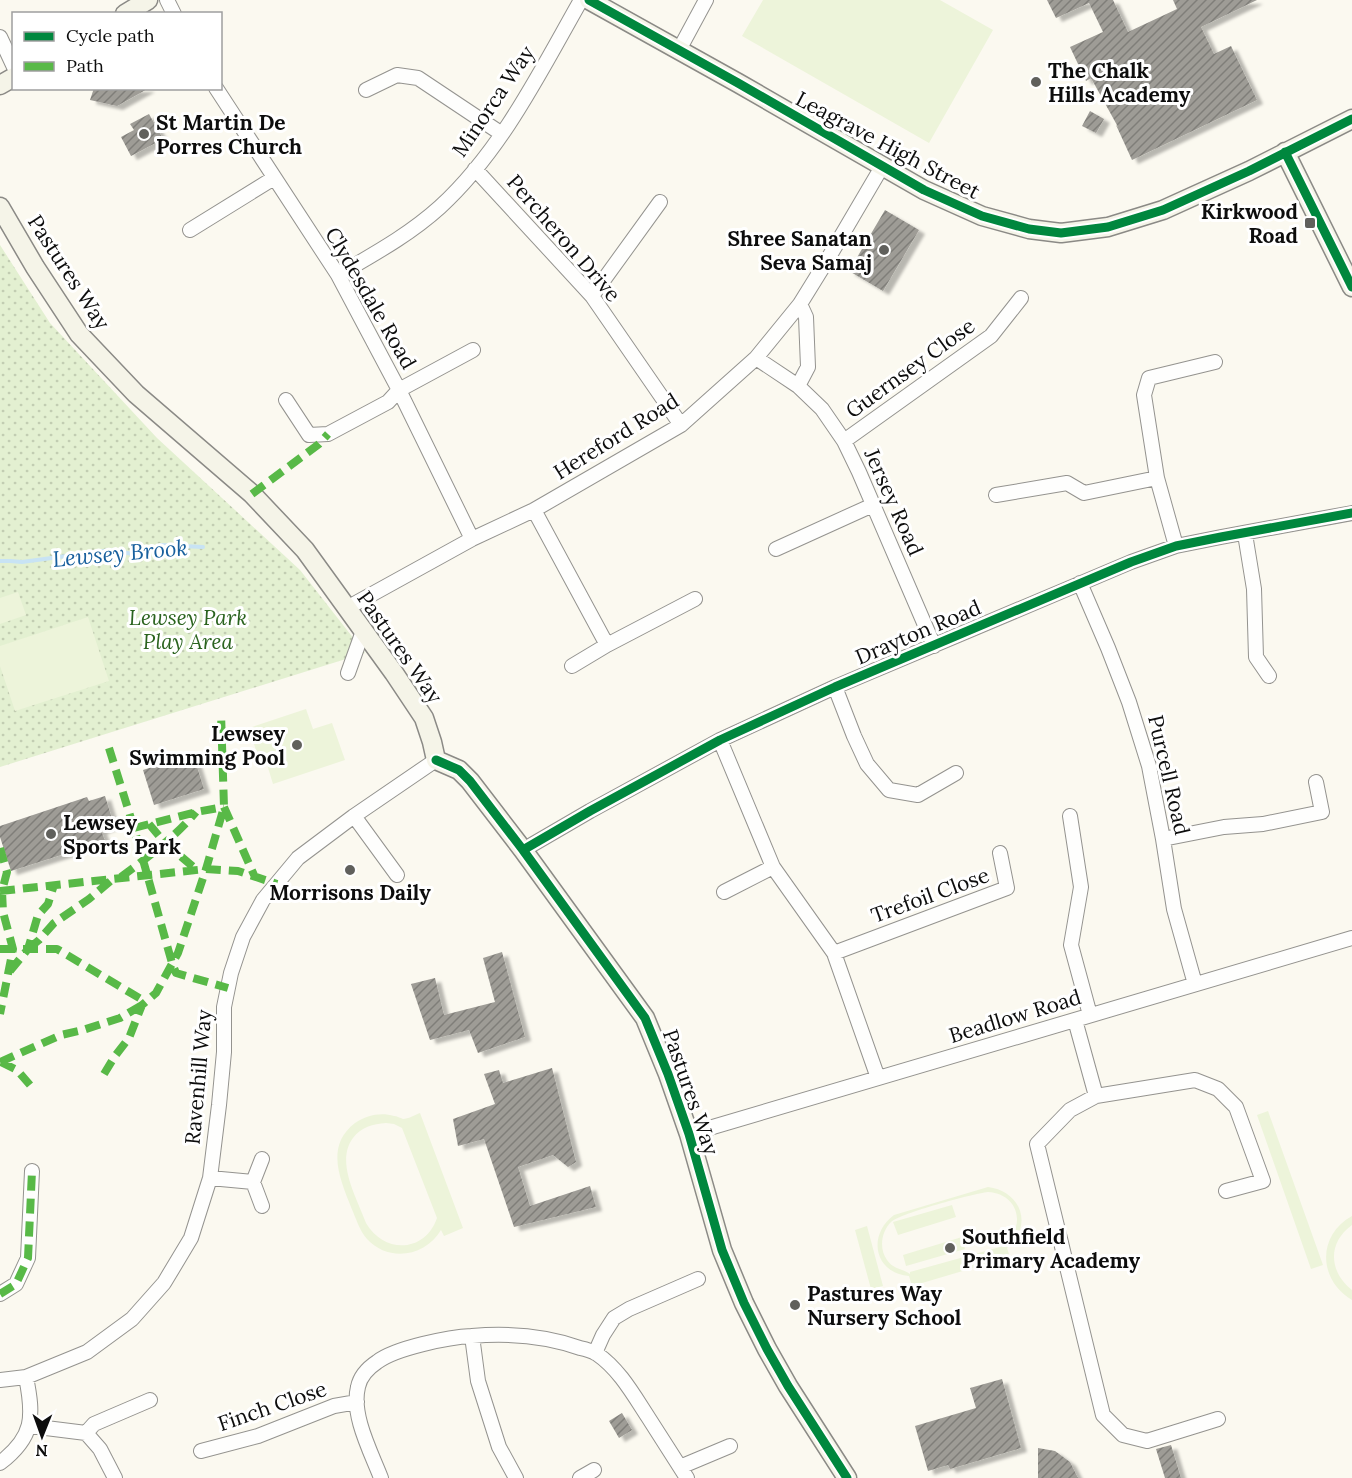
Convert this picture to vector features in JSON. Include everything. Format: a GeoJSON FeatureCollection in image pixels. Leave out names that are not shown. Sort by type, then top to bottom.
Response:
{"type":"FeatureCollection","features":[{"type":"Feature","properties":{"kind":"street"},"geometry":{"type":"LineString","coordinates":[[128,12],[148,0]]}},
{"type":"Feature","properties":{"kind":"street","name":"Minorca Way"},"geometry":{"type":"LineString","coordinates":[[338,275],[398,240],[440,206],[475,169],[502,134],[528,93],[581,0]]}},
{"type":"Feature","properties":{"kind":"street","name":"Leagrave High Street"},"geometry":{"type":"LineString","coordinates":[[589,0],[924,190],[982,216],[1029,229],[1061,233],[1108,227],[1163,210],[1249,171],[1352,118]]}},
{"type":"Feature","properties":{"kind":"street"},"geometry":{"type":"LineString","coordinates":[[679,50],[706,0]]}},
{"type":"Feature","properties":{"kind":"street"},"geometry":{"type":"LineString","coordinates":[[0,37],[12,64]]}},
{"type":"Feature","properties":{"kind":"street"},"geometry":{"type":"LineString","coordinates":[[366,90],[397,75],[418,78],[502,134]]}},
{"type":"Feature","properties":{"kind":"street","name":"Clydesdale Road"},"geometry":{"type":"LineString","coordinates":[[217,90],[338,275],[399,390],[472,539]]}},
{"type":"Feature","properties":{"kind":"street"},"geometry":{"type":"LineString","coordinates":[[1285,152],[1352,287]]}},
{"type":"Feature","properties":{"kind":"street","name":"Hereford Road"},"geometry":{"type":"LineString","coordinates":[[347,608],[472,539],[534,510],[681,425],[756,357],[800,304],[883,165]]}},
{"type":"Feature","properties":{"kind":"street","name":"Percheron Drive"},"geometry":{"type":"LineString","coordinates":[[475,169],[592,296],[681,425]]}},
{"type":"Feature","properties":{"kind":"street"},"geometry":{"type":"LineString","coordinates":[[190,230],[274,178]]}},
{"type":"Feature","properties":{"kind":"street"},"geometry":{"type":"LineString","coordinates":[[592,296],[660,202]]}},
{"type":"Feature","properties":{"kind":"street","name":"Pastures Way"},"geometry":{"type":"LineString","coordinates":[[0,207],[35,267],[79,334],[136,394],[252,494],[305,550],[424,718],[436,760],[459,770],[470,780],[645,1018],[689,1134],[722,1250],[744,1303],[788,1386],[847,1478]]}},
{"type":"Feature","properties":{"kind":"street","name":"Guernsey Close"},"geometry":{"type":"LineString","coordinates":[[844,441],[991,336],[1021,298]]}},
{"type":"Feature","properties":{"kind":"street"},"geometry":{"type":"LineString","coordinates":[[798,386],[808,367],[806,317],[800,304]]}},
{"type":"Feature","properties":{"kind":"street"},"geometry":{"type":"LineString","coordinates":[[285,400],[309,435],[328,434],[388,402],[399,390],[473,350]]}},
{"type":"Feature","properties":{"kind":"street","name":"Jersey Road"},"geometry":{"type":"LineString","coordinates":[[756,357],[798,386],[822,409],[844,441],[934,646]]}},
{"type":"Feature","properties":{"kind":"street"},"geometry":{"type":"LineString","coordinates":[[1176,546],[1157,478],[1144,394],[1149,378],[1215,362]]}},
{"type":"Feature","properties":{"kind":"street"},"geometry":{"type":"LineString","coordinates":[[996,495],[1067,483],[1084,493],[1157,478]]}},
{"type":"Feature","properties":{"kind":"street"},"geometry":{"type":"LineString","coordinates":[[776,549],[873,505]]}},
{"type":"Feature","properties":{"kind":"street"},"geometry":{"type":"LineString","coordinates":[[534,510],[607,645]]}},
{"type":"Feature","properties":{"kind":"street","name":"Drayton Road"},"geometry":{"type":"LineString","coordinates":[[523,850],[720,740],[834,687],[1131,562],[1176,546],[1352,513]]}},
{"type":"Feature","properties":{"kind":"street"},"geometry":{"type":"LineString","coordinates":[[1245,534],[1254,589],[1256,657],[1269,676]]}},
{"type":"Feature","properties":{"kind":"street","name":"Purcell Road"},"geometry":{"type":"LineString","coordinates":[[1080,583],[1129,702],[1149,766],[1174,909],[1195,984]]}},
{"type":"Feature","properties":{"kind":"street"},"geometry":{"type":"LineString","coordinates":[[572,666],[695,599]]}},
{"type":"Feature","properties":{"kind":"street"},"geometry":{"type":"LineString","coordinates":[[348,673],[363,631]]}},
{"type":"Feature","properties":{"kind":"street"},"geometry":{"type":"LineString","coordinates":[[834,687],[867,764],[889,790],[918,795],[956,773]]}},
{"type":"Feature","properties":{"kind":"street"},"geometry":{"type":"LineString","coordinates":[[720,740],[773,867],[834,953],[878,1078]]}},
{"type":"Feature","properties":{"kind":"street","name":"Ravenhill Way"},"geometry":{"type":"LineString","coordinates":[[0,1380],[26,1377],[87,1352],[132,1319],[164,1283],[190,1238],[210,1178],[224,1052],[224,1007],[231,973],[243,937],[263,900],[298,858],[354,816],[436,760]]}},
{"type":"Feature","properties":{"kind":"street"},"geometry":{"type":"LineString","coordinates":[[1163,839],[1224,827],[1263,824],[1322,812],[1316,782]]}},
{"type":"Feature","properties":{"kind":"street"},"geometry":{"type":"LineString","coordinates":[[354,816],[397,875]]}},
{"type":"Feature","properties":{"kind":"street"},"geometry":{"type":"LineString","coordinates":[[1070,816],[1082,887],[1071,945],[1090,1015]]}},
{"type":"Feature","properties":{"kind":"street","name":"Trefoil Close"},"geometry":{"type":"LineString","coordinates":[[834,953],[1007,888],[1000,853]]}},
{"type":"Feature","properties":{"kind":"street"},"geometry":{"type":"LineString","coordinates":[[724,892],[773,867]]}},
{"type":"Feature","properties":{"kind":"street","name":"Beadlow Road"},"geometry":{"type":"LineString","coordinates":[[689,1134],[1352,938]]}},
{"type":"Feature","properties":{"kind":"street"},"geometry":{"type":"LineString","coordinates":[[1075,1020],[1096,1096]]}},
{"type":"Feature","properties":{"kind":"street"},"geometry":{"type":"LineString","coordinates":[[1218,1419],[1148,1441],[1123,1435],[1103,1415],[1037,1144],[1071,1110],[1096,1096],[1196,1080],[1218,1089],[1236,1107],[1263,1181],[1226,1191]]}},
{"type":"Feature","properties":{"kind":"street"},"geometry":{"type":"LineString","coordinates":[[262,1159],[253,1182],[262,1206]]}},
{"type":"Feature","properties":{"kind":"street"},"geometry":{"type":"LineString","coordinates":[[0,1293],[16,1284],[28,1258],[32,1171]]}},
{"type":"Feature","properties":{"kind":"street"},"geometry":{"type":"LineString","coordinates":[[210,1178],[253,1182]]}},
{"type":"Feature","properties":{"kind":"street"},"geometry":{"type":"LineString","coordinates":[[595,1353],[614,1318],[629,1309],[698,1279]]}},
{"type":"Feature","properties":{"kind":"street"},"geometry":{"type":"LineString","coordinates":[[472,1335],[478,1381],[500,1448],[516,1478]]}},
{"type":"Feature","properties":{"kind":"street"},"geometry":{"type":"LineString","coordinates":[[381,1478],[359,1419],[358,1386],[365,1372],[378,1360],[406,1349],[472,1335],[523,1336],[566,1343],[595,1353],[615,1369],[630,1389],[684,1472],[730,1446]]}},
{"type":"Feature","properties":{"kind":"street"},"geometry":{"type":"LineString","coordinates":[[0,1463],[23,1441],[30,1426],[30,1396],[26,1377]]}},
{"type":"Feature","properties":{"kind":"street"},"geometry":{"type":"LineString","coordinates":[[86,1433],[94,1424],[150,1400]]}},
{"type":"Feature","properties":{"kind":"street","name":"Finch Close"},"geometry":{"type":"LineString","coordinates":[[201,1451],[258,1436],[334,1406],[357,1402]]}},
{"type":"Feature","properties":{"kind":"street"},"geometry":{"type":"LineString","coordinates":[[30,1426],[86,1433],[100,1449],[115,1478]]}},
{"type":"Feature","properties":{"kind":"street"},"geometry":{"type":"LineString","coordinates":[[580,1478],[594,1470]]}},
{"type":"Feature","properties":{"kind":"green space"},"geometry":{"type":"Polygon","coordinates":[[[763,0],[940,0],[993,30],[929,143],[742,36],[763,0]]]}},
{"type":"Feature","properties":{"kind":"green space","name":"Lewsey Park Play Area"},"geometry":{"type":"Polygon","coordinates":[[[0,245],[50,323],[157,438],[300,570],[365,653],[0,767],[0,245]]]}},
{"type":"Feature","properties":{"kind":"green space"},"geometry":{"type":"Polygon","coordinates":[[[18,592],[26,615],[0,624],[0,598],[18,592]]]}},
{"type":"Feature","properties":{"kind":"green space"},"geometry":{"type":"Polygon","coordinates":[[[88,617],[109,681],[15,711],[0,666],[0,646],[88,617]]]}},
{"type":"Feature","properties":{"kind":"green space","name":"Lewsey Swimming Pool"},"geometry":{"type":"Polygon","coordinates":[[[306,709],[313,729],[332,723],[345,760],[273,784],[266,761],[260,763],[249,728],[306,709]]]}},
{"type":"Feature","properties":{"kind":"green space"},"geometry":{"type":"Polygon","coordinates":[[[1268,1111],[1323,1265],[1311,1269],[1257,1115],[1268,1111]]]}},
{"type":"Feature","properties":{"kind":"green space"},"geometry":{"type":"Polygon","coordinates":[[[420,1113],[463,1228],[444,1236],[441,1230],[426,1246],[417,1251],[396,1254],[376,1247],[362,1232],[343,1185],[338,1152],[340,1142],[346,1132],[364,1118],[384,1114],[403,1119],[420,1113]],[[394,1124],[372,1125],[356,1134],[348,1148],[346,1158],[349,1180],[366,1223],[383,1240],[404,1245],[423,1238],[431,1230],[437,1218],[402,1128],[394,1124]]]}},
{"type":"Feature","properties":{"kind":"green space"},"geometry":{"type":"Polygon","coordinates":[[[988,1187],[1009,1195],[1016,1202],[1022,1220],[1020,1230],[1007,1248],[1010,1257],[912,1286],[909,1276],[888,1268],[878,1252],[880,1233],[885,1223],[894,1215],[988,1187]],[[988,1192],[968,1196],[897,1218],[891,1222],[883,1236],[884,1256],[892,1265],[910,1274],[910,1272],[1000,1247],[1009,1240],[1017,1223],[1013,1206],[1008,1199],[988,1192]]]}},
{"type":"Feature","properties":{"kind":"green space"},"geometry":{"type":"Polygon","coordinates":[[[952,1205],[956,1217],[898,1235],[893,1222],[952,1205]]]}},
{"type":"Feature","properties":{"kind":"green space"},"geometry":{"type":"Polygon","coordinates":[[[1352,1216],[1352,1225],[1338,1240],[1334,1258],[1339,1275],[1352,1290],[1352,1300],[1333,1281],[1326,1258],[1332,1234],[1352,1216]]]}},
{"type":"Feature","properties":{"kind":"green space"},"geometry":{"type":"Polygon","coordinates":[[[867,1226],[883,1286],[871,1289],[855,1230],[867,1226]]]}},
{"type":"Feature","properties":{"kind":"green space"},"geometry":{"type":"Polygon","coordinates":[[[962,1237],[965,1249],[906,1266],[903,1255],[962,1237]]]}},
{"type":"Feature","properties":{"kind":"building"},"geometry":{"type":"Polygon","coordinates":[[[1047,0],[1113,0],[1128,32],[1177,9],[1173,0],[1257,0],[1201,27],[1214,54],[1231,46],[1257,100],[1132,160],[1116,125],[1118,127],[1091,78],[1086,81],[1070,47],[1103,32],[1089,3],[1056,18],[1047,0]]]}},
{"type":"Feature","properties":{"kind":"building","name":"St Martin De Porres Church"},"geometry":{"type":"Polygon","coordinates":[[[93,90],[145,90],[117,106],[90,100],[93,90]]]}},
{"type":"Feature","properties":{"kind":"building"},"geometry":{"type":"Polygon","coordinates":[[[1090,111],[1104,119],[1096,133],[1082,126],[1090,111]]]}},
{"type":"Feature","properties":{"kind":"building","name":"St Martin De Porres Church"},"geometry":{"type":"Polygon","coordinates":[[[149,114],[163,139],[131,156],[121,137],[134,130],[130,124],[149,114]]]}},
{"type":"Feature","properties":{"kind":"building","name":"Shree Sanatan Seva Samaj"},"geometry":{"type":"Polygon","coordinates":[[[885,210],[919,230],[883,291],[849,271],[885,210]]]}},
{"type":"Feature","properties":{"kind":"building"},"geometry":{"type":"Polygon","coordinates":[[[193,754],[204,789],[154,805],[143,770],[193,754]]]}},
{"type":"Feature","properties":{"kind":"building","name":"Lewsey Sports Park"},"geometry":{"type":"Polygon","coordinates":[[[105,796],[114,825],[101,830],[105,841],[11,871],[0,837],[0,826],[87,797],[89,801],[105,796]]]}},
{"type":"Feature","properties":{"kind":"building"},"geometry":{"type":"Polygon","coordinates":[[[502,952],[525,1037],[478,1053],[469,1030],[430,1040],[411,984],[435,978],[444,1015],[495,1002],[483,958],[502,952]]]}},
{"type":"Feature","properties":{"kind":"building"},"geometry":{"type":"Polygon","coordinates":[[[552,1068],[576,1162],[568,1167],[553,1155],[518,1167],[530,1206],[590,1186],[596,1207],[514,1227],[484,1139],[458,1146],[453,1119],[495,1104],[484,1074],[499,1070],[503,1083],[552,1068]]]}},
{"type":"Feature","properties":{"kind":"building"},"geometry":{"type":"Polygon","coordinates":[[[1002,1379],[1021,1448],[950,1469],[948,1465],[928,1471],[915,1426],[976,1408],[970,1388],[1002,1379]]]}},
{"type":"Feature","properties":{"kind":"building"},"geometry":{"type":"Polygon","coordinates":[[[622,1413],[632,1430],[619,1438],[609,1421],[622,1413]]]}},
{"type":"Feature","properties":{"kind":"building"},"geometry":{"type":"Polygon","coordinates":[[[1171,1445],[1181,1478],[1165,1478],[1156,1449],[1171,1445]]]}},
{"type":"Feature","properties":{"kind":"building"},"geometry":{"type":"Polygon","coordinates":[[[1038,1448],[1055,1451],[1070,1462],[1078,1478],[1038,1478],[1038,1448]]]}},
{"type":"Feature","properties":{"kind":"waterway","name":"Lewsey Brook"},"geometry":{"type":"LineString","coordinates":[[0,561],[22,562],[111,550],[138,555],[161,545],[203,547]]}},
{"type":"Feature","properties":{"kind":"marked path"},"geometry":{"type":"LineString","coordinates":[[252,494],[319,444],[328,434]]}},
{"type":"Feature","properties":{"kind":"marked path"},"geometry":{"type":"LineString","coordinates":[[104,1074],[129,1038],[142,1005],[156,993],[178,953],[206,869],[224,807],[221,713]]}},
{"type":"Feature","properties":{"kind":"marked path"},"geometry":{"type":"LineString","coordinates":[[109,748],[176,973],[228,988]]}},
{"type":"Feature","properties":{"kind":"marked path"},"geometry":{"type":"LineString","coordinates":[[224,807],[254,875]]}},
{"type":"Feature","properties":{"kind":"marked path"},"geometry":{"type":"LineString","coordinates":[[134,828],[224,807]]}},
{"type":"Feature","properties":{"kind":"marked path"},"geometry":{"type":"LineString","coordinates":[[121,877],[170,838],[196,812]]}},
{"type":"Feature","properties":{"kind":"marked path"},"geometry":{"type":"LineString","coordinates":[[149,824],[165,843],[197,870]]}},
{"type":"Feature","properties":{"kind":"marked path"},"geometry":{"type":"LineString","coordinates":[[0,848],[7,872],[2,891],[3,912],[13,949],[0,1014]]}},
{"type":"Feature","properties":{"kind":"marked path"},"geometry":{"type":"LineString","coordinates":[[0,891],[206,869],[238,871],[277,884]]}},
{"type":"Feature","properties":{"kind":"marked path"},"geometry":{"type":"LineString","coordinates":[[28,949],[54,923],[113,879]]}},
{"type":"Feature","properties":{"kind":"marked path"},"geometry":{"type":"LineString","coordinates":[[10,971],[28,949],[38,915],[48,904],[54,885]]}},
{"type":"Feature","properties":{"kind":"marked path"},"geometry":{"type":"LineString","coordinates":[[0,949],[57,949],[146,1002]]}},
{"type":"Feature","properties":{"kind":"marked path"},"geometry":{"type":"LineString","coordinates":[[0,1062],[61,1035],[120,1018],[142,1005]]}},
{"type":"Feature","properties":{"kind":"marked path"},"geometry":{"type":"LineString","coordinates":[[1,1062],[17,1070],[30,1085]]}},
{"type":"Feature","properties":{"kind":"marked path"},"geometry":{"type":"LineString","coordinates":[[0,1294],[16,1284],[28,1258],[32,1171]]}},
{"type":"Feature","properties":{"kind":"cycle path"},"geometry":{"type":"LineString","coordinates":[[589,0],[924,190],[982,216],[1029,229],[1061,233],[1108,227],[1163,210],[1249,171],[1352,119]]}},
{"type":"Feature","properties":{"kind":"cycle path"},"geometry":{"type":"LineString","coordinates":[[1285,152],[1352,287]]}},
{"type":"Feature","properties":{"kind":"cycle path"},"geometry":{"type":"LineString","coordinates":[[523,850],[720,740],[835,687],[1131,562],[1176,546],[1352,513]]}},
{"type":"Feature","properties":{"kind":"cycle path"},"geometry":{"type":"LineString","coordinates":[[436,760],[459,770],[470,781],[645,1018],[689,1134],[722,1250],[744,1303],[788,1386],[847,1478]]}},
{"type":"Feature","properties":{"kind":"place","name":"The Chalk Hills Academy"},"geometry":{"type":"Point","coordinates":[1036,82]}},
{"type":"Feature","properties":{"kind":"place","name":"St Martin De Porres Church"},"geometry":{"type":"Point","coordinates":[144,134]}},
{"type":"Feature","properties":{"kind":"place","name":"Kirkwood Road"},"geometry":{"type":"Point","coordinates":[1310,223]}},
{"type":"Feature","properties":{"kind":"place","name":"Shree Sanatan Seva Samaj"},"geometry":{"type":"Point","coordinates":[884,250]}},
{"type":"Feature","properties":{"kind":"place","name":"Lewsey Swimming Pool"},"geometry":{"type":"Point","coordinates":[297,745]}},
{"type":"Feature","properties":{"kind":"place","name":"Lewsey Sports Park"},"geometry":{"type":"Point","coordinates":[51,834]}},
{"type":"Feature","properties":{"kind":"place","name":"Morrisons Daily"},"geometry":{"type":"Point","coordinates":[350,870]}},
{"type":"Feature","properties":{"kind":"place","name":"Southfield Primary Academy"},"geometry":{"type":"Point","coordinates":[950,1248]}},
{"type":"Feature","properties":{"kind":"place","name":"Pastures Way Nursery School"},"geometry":{"type":"Point","coordinates":[795,1305]}}]}
